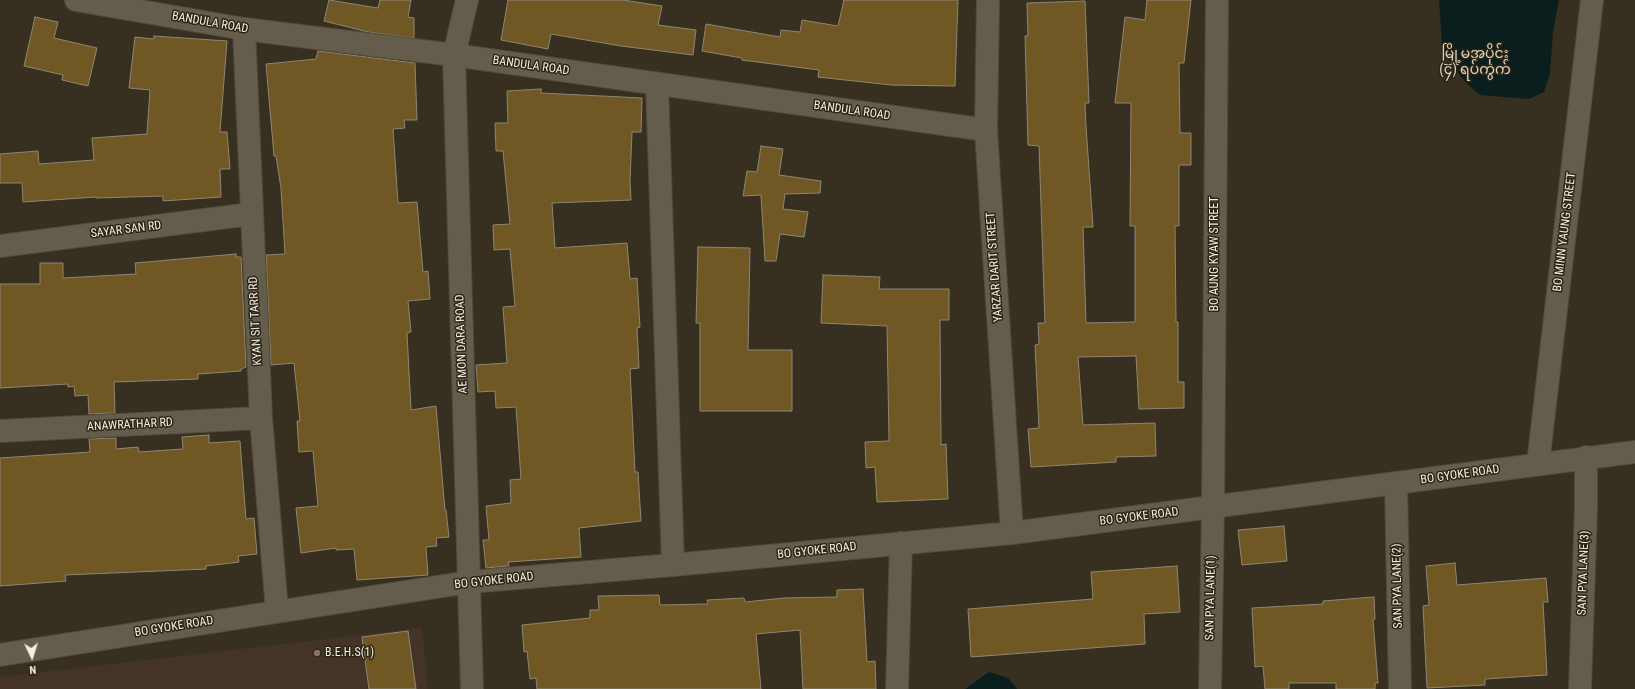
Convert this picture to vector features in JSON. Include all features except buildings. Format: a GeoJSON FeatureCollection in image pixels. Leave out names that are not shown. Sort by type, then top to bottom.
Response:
{"type":"FeatureCollection","features":[{"type":"Feature","properties":{"kind":"street","name":"BANDULA ROAD"},"geometry":{"type":"LineString","coordinates":[[76,0],[244,29],[454,55],[986,130]]}},
{"type":"Feature","properties":{"kind":"street","name":"AE MON DARA ROAD"},"geometry":{"type":"LineString","coordinates":[[467,0],[454,55],[472,689]]}},
{"type":"Feature","properties":{"kind":"street","name":"YARZAR DARIT STREET"},"geometry":{"type":"LineString","coordinates":[[988,0],[986,130],[1012,533]]}},
{"type":"Feature","properties":{"kind":"street","name":"BO AUNG KYAW STREET"},"geometry":{"type":"LineString","coordinates":[[1213,507],[1217,0]]}},
{"type":"Feature","properties":{"kind":"street","name":"BO MINN YAUNG STREET"},"geometry":{"type":"LineString","coordinates":[[1538,464],[1592,0]]}},
{"type":"Feature","properties":{"kind":"street","name":"KYAN SIT TARR RD"},"geometry":{"type":"LineString","coordinates":[[244,29],[261,418],[277,611]]}},
{"type":"Feature","properties":{"kind":"street"},"geometry":{"type":"LineString","coordinates":[[657,84],[673,565]]}},
{"type":"Feature","properties":{"kind":"street","name":"SAYAR SAN RD"},"geometry":{"type":"LineString","coordinates":[[0,246],[251,214]]}},
{"type":"Feature","properties":{"kind":"street","name":"ANAWRATHAR RD"},"geometry":{"type":"LineString","coordinates":[[0,431],[261,418]]}},
{"type":"Feature","properties":{"kind":"street","name":"BO GYOKE ROAD"},"geometry":{"type":"LineString","coordinates":[[0,655],[468,582],[673,565],[1012,533],[1586,457],[1635,452]]}},
{"type":"Feature","properties":{"kind":"street","name":"SAN PYA LANE(3)"},"geometry":{"type":"LineString","coordinates":[[1580,689],[1586,507],[1586,457]]}},
{"type":"Feature","properties":{"kind":"street","name":"SAN PYA LANE(2)"},"geometry":{"type":"LineString","coordinates":[[1396,483],[1400,689]]}},
{"type":"Feature","properties":{"kind":"street","name":"SAN PYA LANE(1)"},"geometry":{"type":"LineString","coordinates":[[1210,689],[1213,507]]}},
{"type":"Feature","properties":{"kind":"street"},"geometry":{"type":"LineString","coordinates":[[897,689],[900,543]]}},
{"type":"Feature","properties":{"kind":"shaded area","name":"B.E.H.S(1)"},"geometry":{"type":"Polygon","coordinates":[[[422,628],[428,689],[0,689],[0,677],[422,628]]]}},
{"type":"Feature","properties":{"kind":"water"},"geometry":{"type":"Polygon","coordinates":[[[1439,0],[1559,0],[1553,32],[1550,73],[1544,92],[1529,99],[1480,95],[1467,84],[1453,67],[1442,45],[1439,0]]]}},
{"type":"Feature","properties":{"kind":"water"},"geometry":{"type":"Polygon","coordinates":[[[989,672],[1008,678],[1017,689],[965,689],[989,672]]]}},
{"type":"Feature","properties":{"kind":"place","name":"B.E.H.S(1)"},"geometry":{"type":"Point","coordinates":[317,653]}},
{"type":"Feature","properties":{"kind":"district","name":"မြို့မအပိုင်း (၄) ရပ်ကွက်"},"geometry":{"type":"Point","coordinates":[1475,62]}}]}
